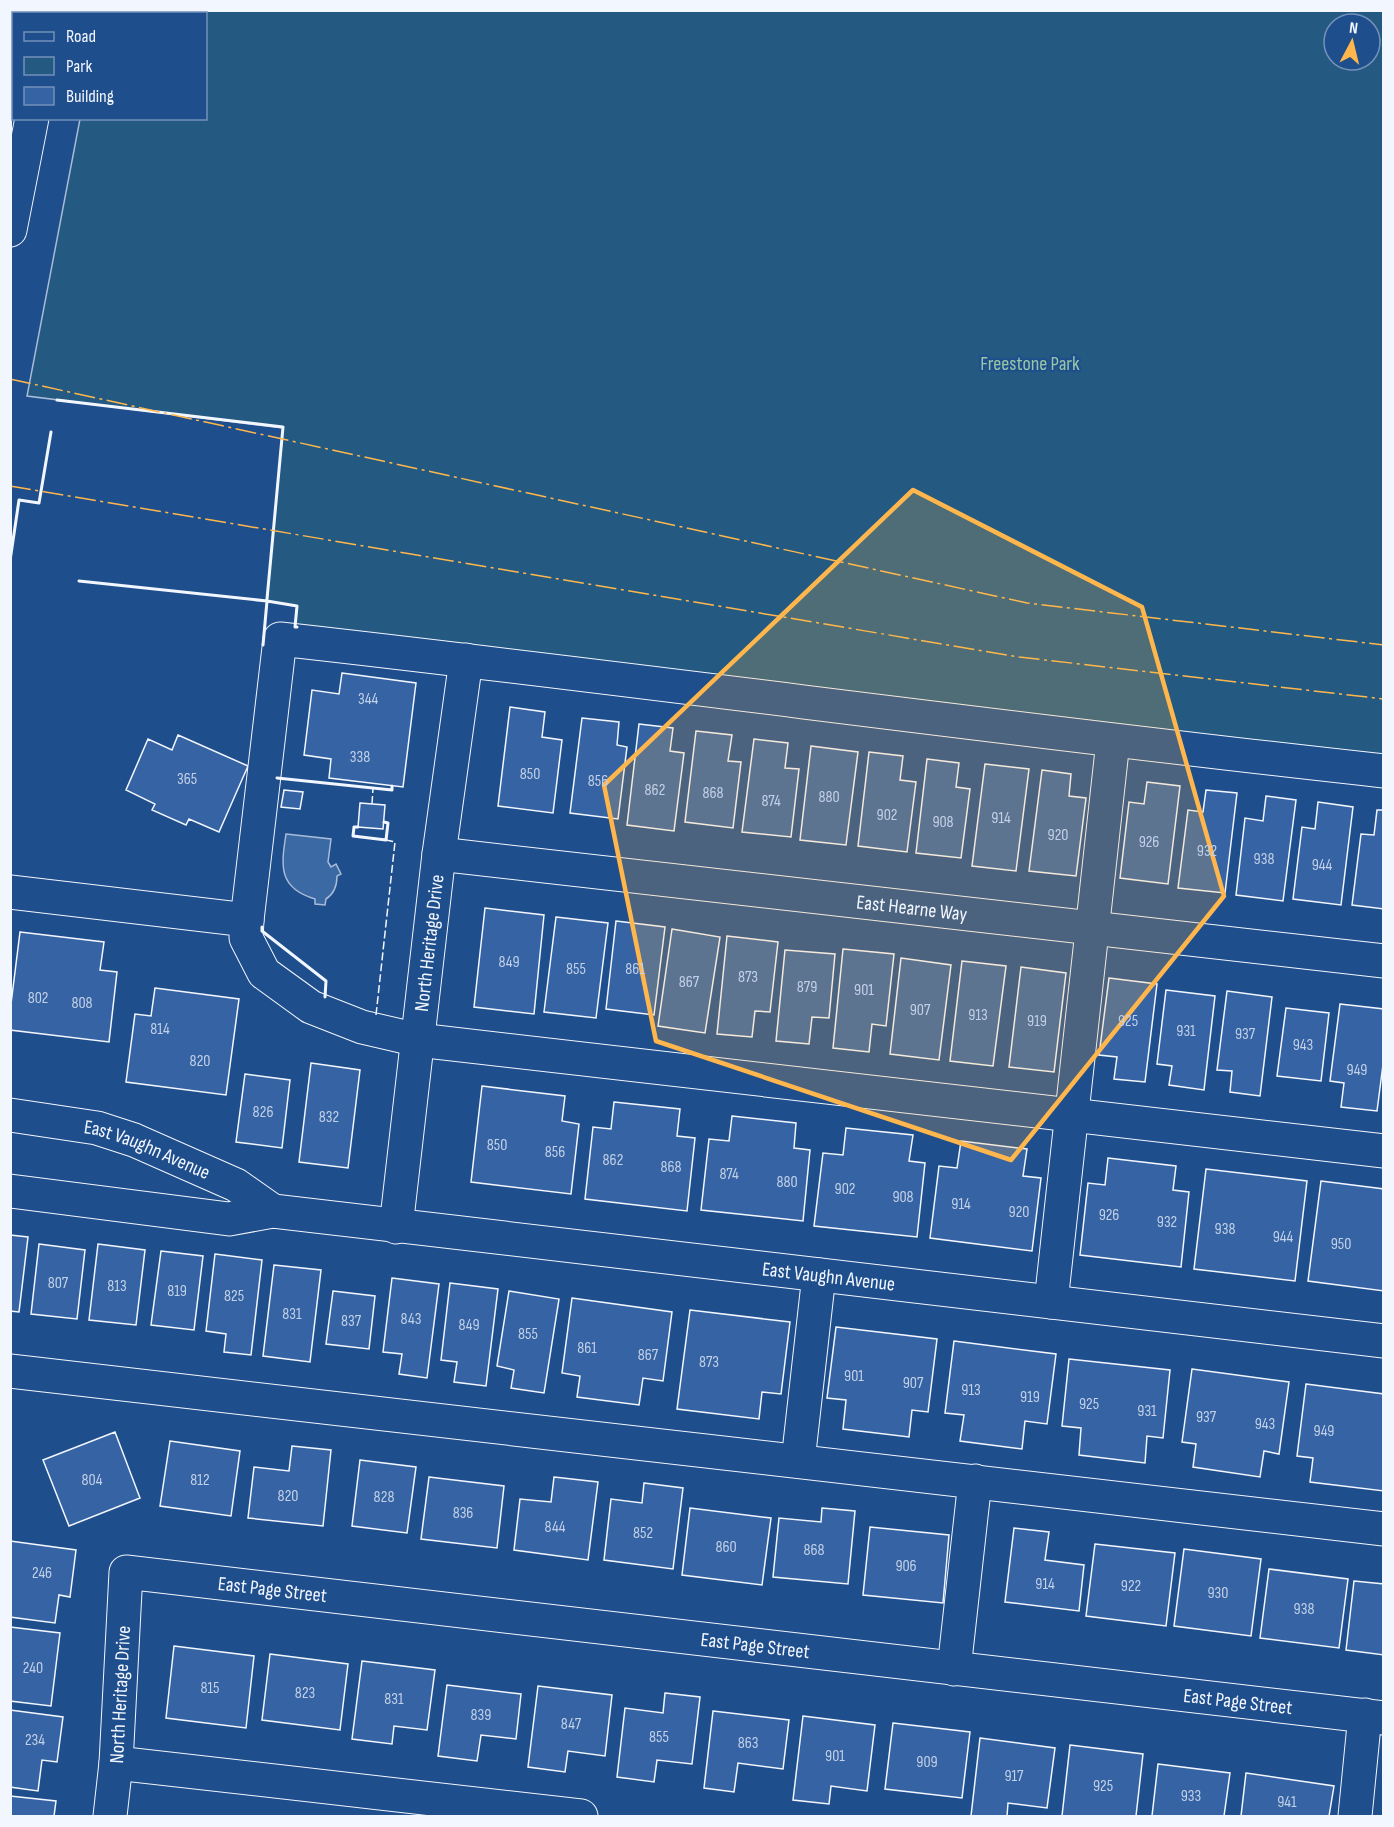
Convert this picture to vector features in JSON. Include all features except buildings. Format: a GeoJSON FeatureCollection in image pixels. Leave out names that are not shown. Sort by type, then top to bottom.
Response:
{"type":"FeatureCollection","features":[{"type":"Feature","properties":{"kind":"street"},"geometry":{"type":"LineString","coordinates":[[10,230],[32,120]]}},
{"type":"Feature","properties":{"kind":"street"},"geometry":{"type":"LineString","coordinates":[[1383,771],[1113,741],[280,639],[246,938],[264,973],[311,1007],[362,1027],[418,1040],[1383,1151]]}},
{"type":"Feature","properties":{"kind":"street","name":"North Heritage Drive"},"geometry":{"type":"LineString","coordinates":[[396,1227],[439,854],[466,660]]}},
{"type":"Feature","properties":{"kind":"street"},"geometry":{"type":"LineString","coordinates":[[1051,1302],[1113,741]]}},
{"type":"Feature","properties":{"kind":"street","name":"East Hearne Way"},"geometry":{"type":"LineString","coordinates":[[439,854],[1383,961]]}},
{"type":"Feature","properties":{"kind":"street"},"geometry":{"type":"LineString","coordinates":[[10,892],[247,920]]}},
{"type":"Feature","properties":{"kind":"street","name":"East Vaughn Avenue"},"geometry":{"type":"LineString","coordinates":[[10,1115],[97,1128],[134,1140],[236,1185],[273,1211]]}},
{"type":"Feature","properties":{"kind":"street","name":"East Vaughn Avenue"},"geometry":{"type":"LineString","coordinates":[[10,1191],[229,1219],[273,1211],[1383,1341]]}},
{"type":"Feature","properties":{"kind":"street"},"geometry":{"type":"LineString","coordinates":[[798,1461],[819,1275]]}},
{"type":"Feature","properties":{"kind":"street"},"geometry":{"type":"LineString","coordinates":[[10,1371],[1383,1529]]}},
{"type":"Feature","properties":{"kind":"street"},"geometry":{"type":"LineString","coordinates":[[954,1669],[975,1481]]}},
{"type":"Feature","properties":{"kind":"street","name":"North Heritage Drive"},"geometry":{"type":"LineString","coordinates":[[110,1816],[116,1762],[126,1572]]}},
{"type":"Feature","properties":{"kind":"street","name":"East Page Street"},"geometry":{"type":"LineString","coordinates":[[126,1572],[1374,1717]]}},
{"type":"Feature","properties":{"kind":"street"},"geometry":{"type":"LineString","coordinates":[[1355,1816],[1374,1717]]}},
{"type":"Feature","properties":{"kind":"street"},"geometry":{"type":"LineString","coordinates":[[116,1762],[581,1816]]}},
{"type":"Feature","properties":{"kind":"highlighted area"},"geometry":{"type":"Polygon","coordinates":[[[913,490],[1142,607],[1224,896],[1011,1160],[656,1041],[604,785],[913,490]]]}},
{"type":"Feature","properties":{"kind":"green space","name":"Freestone Park"},"geometry":{"type":"Polygon","coordinates":[[[100,11],[1383,11],[1383,756],[295,627],[297,606],[267,601],[283,428],[27,396],[80,120],[207,120],[207,12],[100,11]]]}},
{"type":"Feature","properties":{"kind":"shaded area"},"geometry":{"type":"Polygon","coordinates":[[[286,834],[331,839],[328,862],[331,867],[336,864],[341,874],[337,876],[334,890],[326,899],[325,905],[315,904],[315,899],[294,889],[288,882],[283,866],[286,834]]]}},
{"type":"Feature","properties":{"kind":"fence"},"geometry":{"type":"LineString","coordinates":[[372,804],[373,788]]}},
{"type":"Feature","properties":{"kind":"fence"},"geometry":{"type":"LineString","coordinates":[[376,1015],[395,842],[386,840]]}},
{"type":"Feature","properties":{"kind":"wall"},"geometry":{"type":"LineString","coordinates":[[57,400],[283,427],[267,599]]}},
{"type":"Feature","properties":{"kind":"wall"},"geometry":{"type":"LineString","coordinates":[[10,561],[19,500],[39,503],[51,432]]}},
{"type":"Feature","properties":{"kind":"wall"},"geometry":{"type":"LineString","coordinates":[[79,581],[267,601],[263,645]]}},
{"type":"Feature","properties":{"kind":"wall"},"geometry":{"type":"LineString","coordinates":[[267,601],[297,606],[295,627],[297,627]]}},
{"type":"Feature","properties":{"kind":"wall"},"geometry":{"type":"LineString","coordinates":[[277,778],[392,790],[392,786]]}},
{"type":"Feature","properties":{"kind":"wall"},"geometry":{"type":"LineString","coordinates":[[358,827],[354,827],[353,836],[386,840],[388,823],[384,822]]}},
{"type":"Feature","properties":{"kind":"wall"},"geometry":{"type":"LineString","coordinates":[[262,927],[262,931],[326,981],[325,997]]}},
{"type":"Feature","properties":{"kind":"power"},"geometry":{"type":"LineString","coordinates":[[10,379],[1027,603],[1384,645]]}},
{"type":"Feature","properties":{"kind":"power"},"geometry":{"type":"LineString","coordinates":[[10,486],[1019,657],[1384,699]]}}]}
